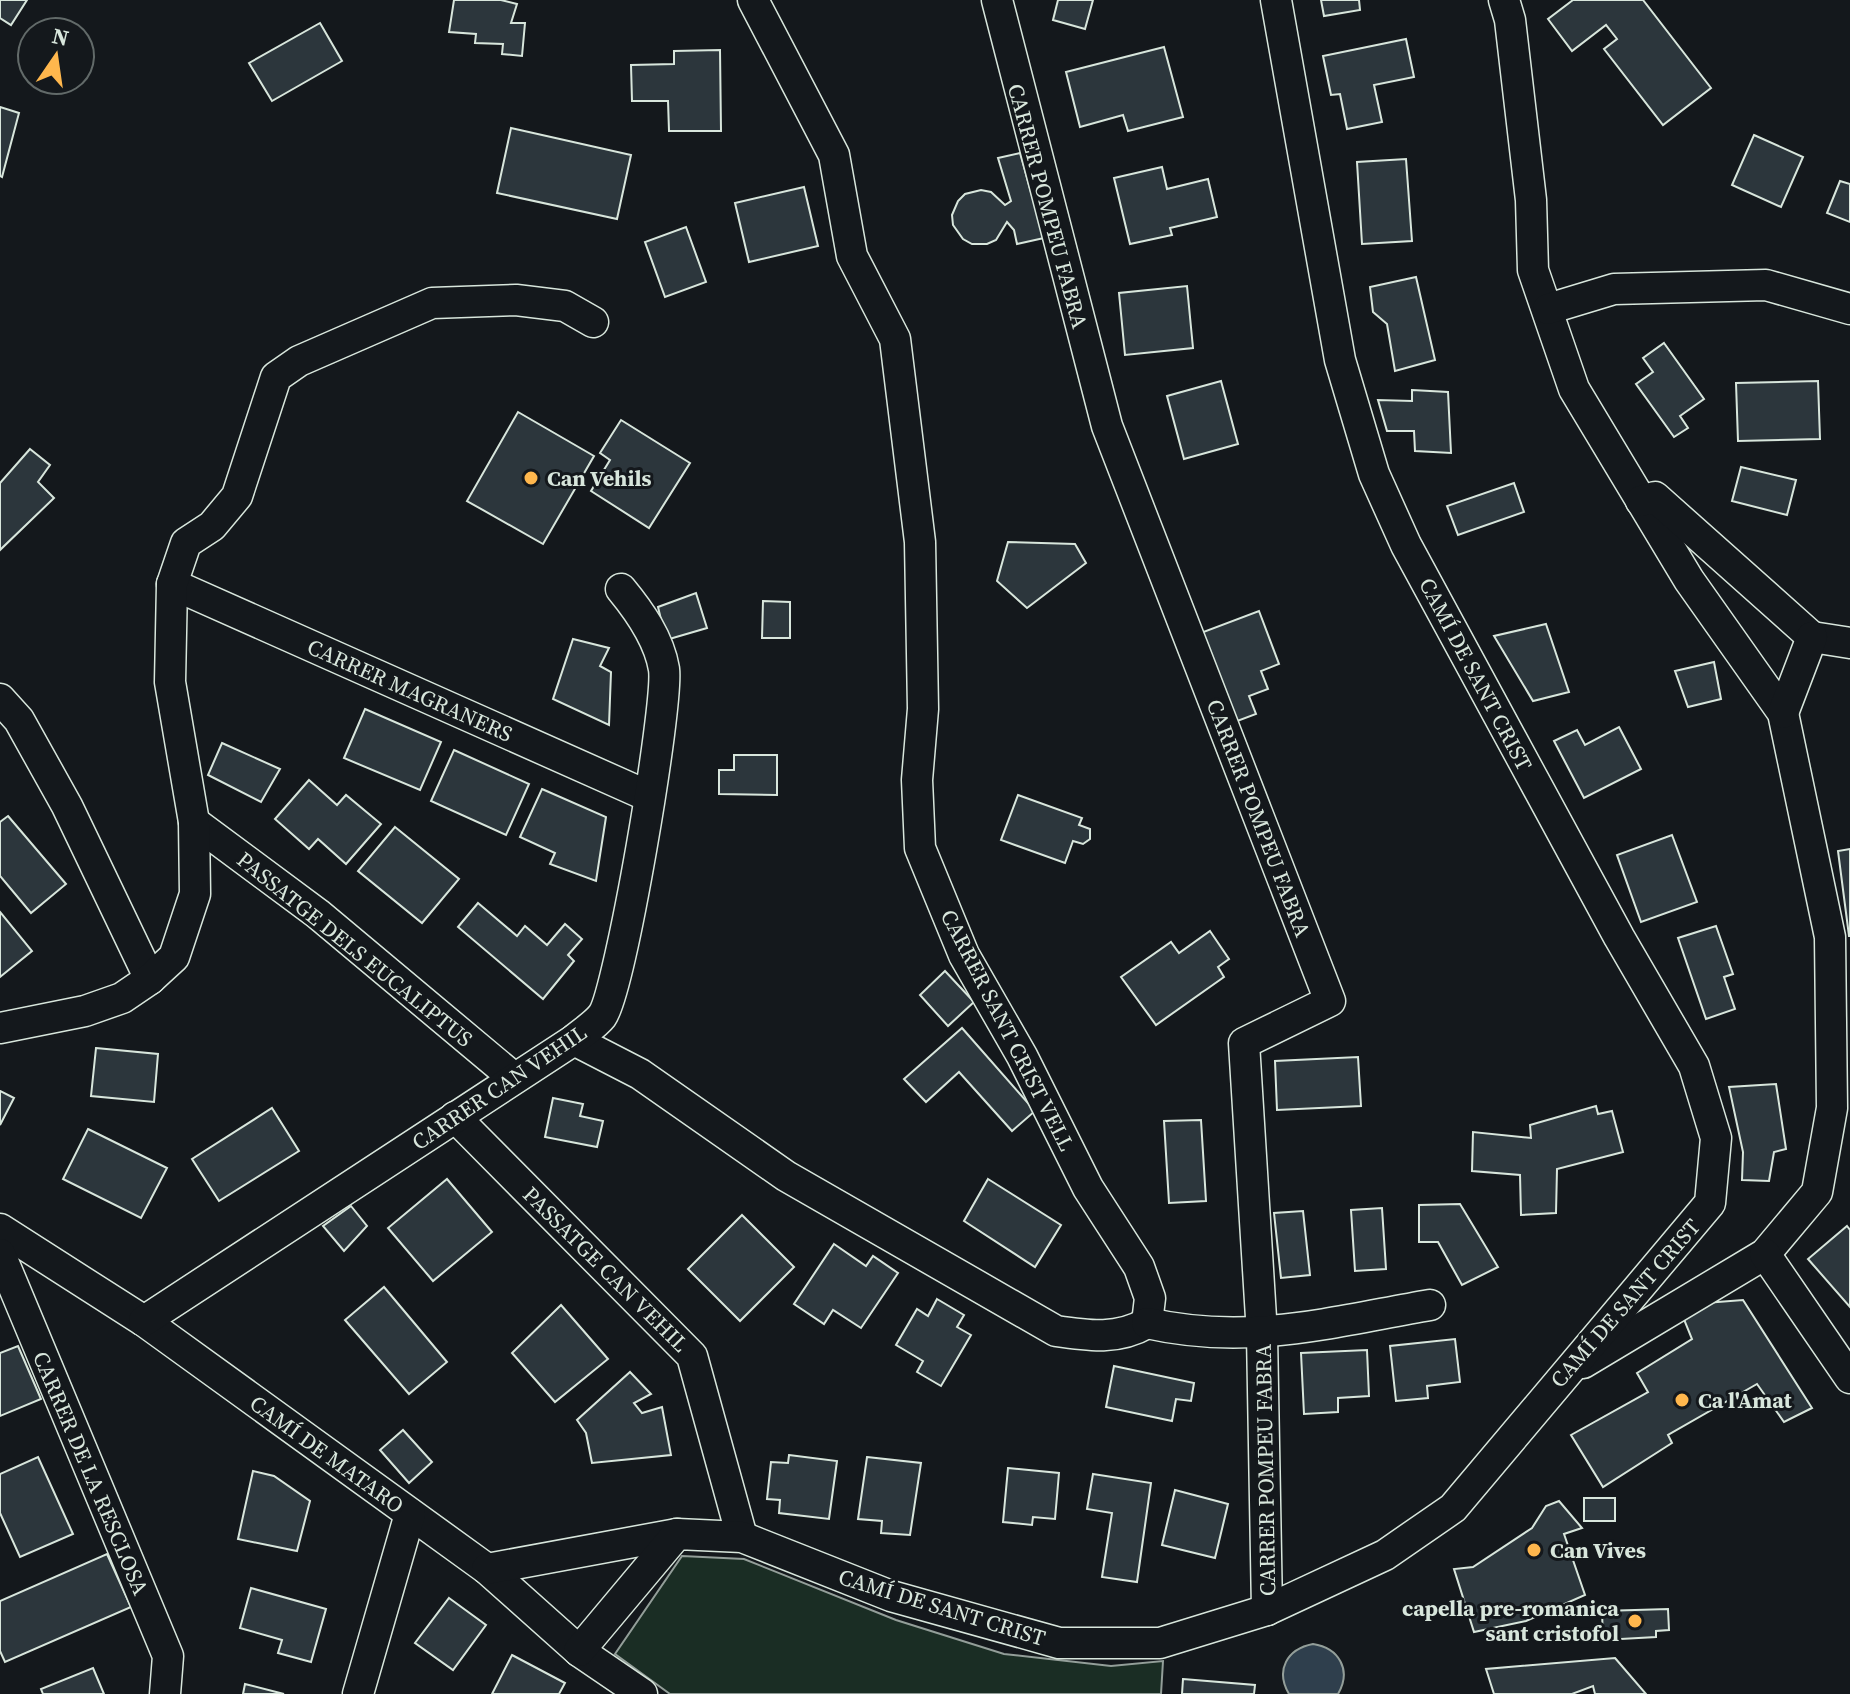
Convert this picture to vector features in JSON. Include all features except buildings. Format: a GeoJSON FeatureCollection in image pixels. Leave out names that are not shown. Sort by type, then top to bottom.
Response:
{"type":"FeatureCollection","features":[{"type":"Feature","properties":{"kind":"street","name":"CARRER SANT CRIST VELL"},"geometry":{"type":"LineString","coordinates":[[753,0],[834,155],[852,256],[895,339],[920,542],[923,709],[917,780],[920,848],[964,955],[1022,1056],[1088,1188],[1139,1267],[1150,1298],[1147,1323]]}},
{"type":"Feature","properties":{"kind":"street","name":"CARRER POMPEU FABRA"},"geometry":{"type":"LineString","coordinates":[[997,0],[1107,426],[1330,1001],[1244,1043],[1262,1334],[1267,1610]]}},
{"type":"Feature","properties":{"kind":"street","name":"CAMÍ DE SANT CRIST"},"geometry":{"type":"LineString","coordinates":[[487,1569],[677,1534],[742,1537],[891,1596],[1059,1643],[1160,1643],[1267,1610],[1385,1555],[1453,1508],[1561,1376],[1673,1250],[1710,1203],[1716,1138],[1694,1066],[1619,937],[1406,545],[1374,474],[1340,360],[1276,0]]}},
{"type":"Feature","properties":{"kind":"street"},"geometry":{"type":"LineString","coordinates":[[1504,0],[1510,20],[1529,185],[1533,270],[1574,389],[1702,598],[1783,713],[1830,937],[1832,1108],[1817,1192],[1765,1254],[1561,1376]]}},
{"type":"Feature","properties":{"kind":"street"},"geometry":{"type":"LineString","coordinates":[[1548,309],[1614,289],[1766,285],[1850,309]]}},
{"type":"Feature","properties":{"kind":"street"},"geometry":{"type":"LineString","coordinates":[[0,1028],[85,1011],[122,998],[150,979],[174,957],[195,894],[194,822],[170,682],[172,584],[186,543],[212,526],[237,496],[276,377],[299,361],[432,303],[516,300],[565,306],[593,322]]}},
{"type":"Feature","properties":{"kind":"street"},"geometry":{"type":"LineString","coordinates":[[1641,501],[1655,497],[1812,637],[1850,643]]}},
{"type":"Feature","properties":{"kind":"street"},"geometry":{"type":"LineString","coordinates":[[1702,598],[1731,565]]}},
{"type":"Feature","properties":{"kind":"street","name":"CARRER MAGRANERS"},"geometry":{"type":"LineString","coordinates":[[172,584],[648,796]]}},
{"type":"Feature","properties":{"kind":"street","name":"CARRER CAN VEHIL"},"geometry":{"type":"LineString","coordinates":[[144,1321],[574,1040],[602,1016],[618,966],[648,796],[664,669],[645,617],[621,589]]}},
{"type":"Feature","properties":{"kind":"street"},"geometry":{"type":"LineString","coordinates":[[1783,713],[1812,637]]}},
{"type":"Feature","properties":{"kind":"street"},"geometry":{"type":"LineString","coordinates":[[0,699],[19,720],[60,793],[150,979]]}},
{"type":"Feature","properties":{"kind":"street","name":"PASSATGE DELS EUCALIPTUS"},"geometry":{"type":"LineString","coordinates":[[194,822],[318,914],[514,1078]]}},
{"type":"Feature","properties":{"kind":"street"},"geometry":{"type":"LineString","coordinates":[[574,1040],[640,1074],[786,1176],[1056,1331],[1096,1336],[1128,1334],[1147,1323],[1193,1334],[1262,1334],[1430,1305]]}},
{"type":"Feature","properties":{"kind":"street","name":"PASSATGE CAN VEHIL"},"geometry":{"type":"LineString","coordinates":[[455,1117],[692,1356],[742,1537]]}},
{"type":"Feature","properties":{"kind":"street","name":"CAMÍ DE MATARO"},"geometry":{"type":"LineString","coordinates":[[0,1229],[144,1321],[487,1569],[579,1651],[633,1691]]}},
{"type":"Feature","properties":{"kind":"street","name":"CARRER DE LA RESCLOSA"},"geometry":{"type":"LineString","coordinates":[[0,1254],[168,1656],[165,1694]]}},
{"type":"Feature","properties":{"kind":"street"},"geometry":{"type":"LineString","coordinates":[[1765,1254],[1850,1378]]}},
{"type":"Feature","properties":{"kind":"street"},"geometry":{"type":"LineString","coordinates":[[358,1694],[410,1514]]}},
{"type":"Feature","properties":{"kind":"street"},"geometry":{"type":"LineString","coordinates":[[579,1651],[677,1534]]}},
{"type":"Feature","properties":{"kind":"green space"},"geometry":{"type":"Polygon","coordinates":[[[682,1556],[744,1559],[896,1620],[1004,1654],[1111,1666],[1163,1661],[1161,1694],[670,1694],[615,1654],[682,1556]]]}},
{"type":"Feature","properties":{"kind":"water"},"geometry":{"type":"Polygon","coordinates":[[[1313,1644],[1330,1650],[1340,1662],[1344,1677],[1338,1694],[1289,1694],[1283,1677],[1286,1662],[1296,1651],[1313,1644]]]}},
{"type":"Feature","properties":{"kind":"place","name":"Can Vehils"},"geometry":{"type":"Point","coordinates":[531,478]}},
{"type":"Feature","properties":{"kind":"place","name":"Ca l'Amat"},"geometry":{"type":"Point","coordinates":[1682,1400]}},
{"type":"Feature","properties":{"kind":"place","name":"Can Vives"},"geometry":{"type":"Point","coordinates":[1534,1550]}},
{"type":"Feature","properties":{"kind":"place","name":"capella pre-romanica sant cristofol"},"geometry":{"type":"Point","coordinates":[1635,1621]}}]}
